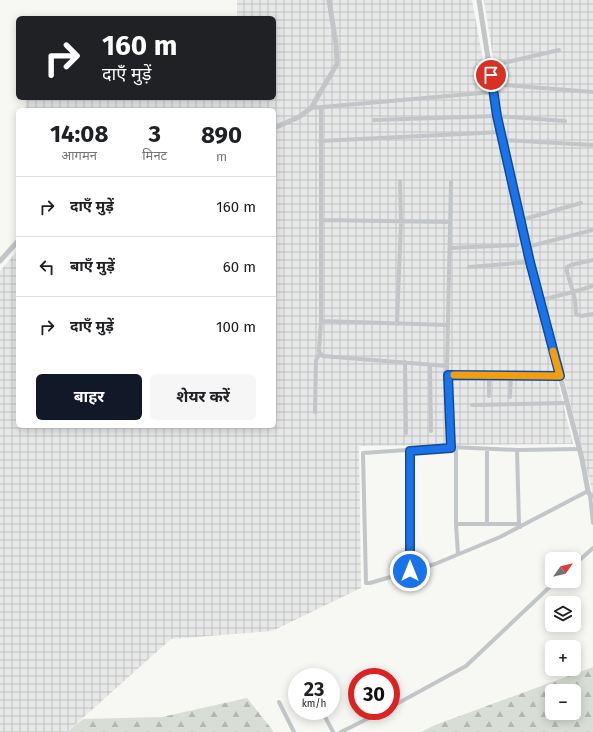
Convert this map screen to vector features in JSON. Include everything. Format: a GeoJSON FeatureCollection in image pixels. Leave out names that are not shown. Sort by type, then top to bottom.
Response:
{"type":"FeatureCollection","features":[{"type":"Feature","properties":{"kind":"street"},"geometry":{"type":"LineString","coordinates":[[276,127],[293,121],[305,114],[311,108],[335,69],[338,60],[329,0]]}},
{"type":"Feature","properties":{"kind":"street"},"geometry":{"type":"LineString","coordinates":[[479,0],[497,116],[530,262],[580,449],[590,494],[593,523]]}},
{"type":"Feature","properties":{"kind":"street"},"geometry":{"type":"LineString","coordinates":[[490,66],[559,50]]}},
{"type":"Feature","properties":{"kind":"street"},"geometry":{"type":"LineString","coordinates":[[492,84],[593,92]]}},
{"type":"Feature","properties":{"kind":"street"},"geometry":{"type":"LineString","coordinates":[[311,108],[493,92]]}},
{"type":"Feature","properties":{"kind":"street"},"geometry":{"type":"LineString","coordinates":[[314,412],[316,360],[320,353],[321,321],[321,107]]}},
{"type":"Feature","properties":{"kind":"street"},"geometry":{"type":"LineString","coordinates":[[374,120],[497,116],[565,121]]}},
{"type":"Feature","properties":{"kind":"street"},"geometry":{"type":"LineString","coordinates":[[320,141],[501,132]]}},
{"type":"Feature","properties":{"kind":"street"},"geometry":{"type":"LineString","coordinates":[[503,140],[593,145]]}},
{"type":"Feature","properties":{"kind":"street"},"geometry":{"type":"LineString","coordinates":[[397,324],[401,222],[400,181]]}},
{"type":"Feature","properties":{"kind":"street"},"geometry":{"type":"LineString","coordinates":[[450,182],[448,375],[458,554]]}},
{"type":"Feature","properties":{"kind":"street"},"geometry":{"type":"LineString","coordinates":[[521,220],[581,203]]}},
{"type":"Feature","properties":{"kind":"street"},"geometry":{"type":"LineString","coordinates":[[322,220],[450,222]]}},
{"type":"Feature","properties":{"kind":"street"},"geometry":{"type":"LineString","coordinates":[[527,248],[593,230]]}},
{"type":"Feature","properties":{"kind":"street"},"geometry":{"type":"LineString","coordinates":[[0,261],[16,243]]}},
{"type":"Feature","properties":{"kind":"street"},"geometry":{"type":"LineString","coordinates":[[450,248],[517,245]]}},
{"type":"Feature","properties":{"kind":"street"},"geometry":{"type":"LineString","coordinates":[[593,260],[571,265],[567,268],[575,299],[576,314],[581,316],[593,314]]}},
{"type":"Feature","properties":{"kind":"street"},"geometry":{"type":"LineString","coordinates":[[469,267],[530,262]]}},
{"type":"Feature","properties":{"kind":"street"},"geometry":{"type":"LineString","coordinates":[[541,300],[593,286]]}},
{"type":"Feature","properties":{"kind":"street"},"geometry":{"type":"LineString","coordinates":[[321,321],[448,325]]}},
{"type":"Feature","properties":{"kind":"street"},"geometry":{"type":"LineString","coordinates":[[320,353],[325,356],[448,366]]}},
{"type":"Feature","properties":{"kind":"street"},"geometry":{"type":"LineString","coordinates":[[405,362],[406,433]]}},
{"type":"Feature","properties":{"kind":"street"},"geometry":{"type":"LineString","coordinates":[[430,365],[431,431]]}},
{"type":"Feature","properties":{"kind":"street"},"geometry":{"type":"LineString","coordinates":[[448,375],[560,376]]}},
{"type":"Feature","properties":{"kind":"street"},"geometry":{"type":"LineString","coordinates":[[488,376],[489,396]]}},
{"type":"Feature","properties":{"kind":"street"},"geometry":{"type":"LineString","coordinates":[[510,397],[511,376]]}},
{"type":"Feature","properties":{"kind":"street"},"geometry":{"type":"LineString","coordinates":[[472,405],[567,403]]}},
{"type":"Feature","properties":{"kind":"street"},"geometry":{"type":"LineString","coordinates":[[580,449],[517,450],[453,448],[363,453],[366,583],[435,564],[500,537],[520,526],[590,494]]}},
{"type":"Feature","properties":{"kind":"street"},"geometry":{"type":"LineString","coordinates":[[487,449],[487,524]]}},
{"type":"Feature","properties":{"kind":"street"},"geometry":{"type":"LineString","coordinates":[[517,450],[520,526]]}},
{"type":"Feature","properties":{"kind":"street"},"geometry":{"type":"LineString","coordinates":[[410,451],[410,571]]}},
{"type":"Feature","properties":{"kind":"street"},"geometry":{"type":"LineString","coordinates":[[456,524],[520,526]]}},
{"type":"Feature","properties":{"kind":"street"},"geometry":{"type":"LineString","coordinates":[[581,559],[593,548]]}},
{"type":"Feature","properties":{"kind":"street"},"geometry":{"type":"LineString","coordinates":[[400,702],[466,666],[549,588]]}},
{"type":"Feature","properties":{"kind":"street"},"geometry":{"type":"LineString","coordinates":[[279,702],[294,732]]}},
{"type":"Feature","properties":{"kind":"street"},"geometry":{"type":"LineString","coordinates":[[327,720],[333,732]]}},
{"type":"Feature","properties":{"kind":"street"},"geometry":{"type":"LineString","coordinates":[[341,732],[365,720]]}},
{"type":"Feature","properties":{"kind":"shaded area"},"geometry":{"type":"Polygon","coordinates":[[[237,0],[472,0],[495,125],[573,444],[359,446],[361,588],[272,631],[171,639],[67,732],[0,732],[0,271],[16,252],[16,428],[276,428],[276,108],[25,108],[26,100],[276,100],[276,16],[237,16],[237,0]]]}},
{"type":"Feature","properties":{"kind":"shaded area"},"geometry":{"type":"Polygon","coordinates":[[[484,0],[593,0],[593,494],[525,222],[502,114],[484,0]]]}},
{"type":"Feature","properties":{"kind":"green space"},"geometry":{"type":"Polygon","coordinates":[[[593,667],[593,732],[421,732],[435,725],[545,685],[545,720],[581,720],[581,684],[547,684],[568,676],[581,676],[581,671],[593,667]]]}},
{"type":"Feature","properties":{"kind":"green space"},"geometry":{"type":"Polygon","coordinates":[[[247,698],[274,732],[67,732],[83,719],[162,717],[247,698]]]}},
{"type":"Feature","properties":{"kind":"slow traffic"},"geometry":{"type":"LineString","coordinates":[[454,375],[560,376],[553,351]]}},
{"type":"Feature","properties":{"kind":"route"},"geometry":{"type":"LineString","coordinates":[[410,571],[410,451],[451,448],[448,375],[560,376],[530,262],[497,116],[491,75]]}}]}
